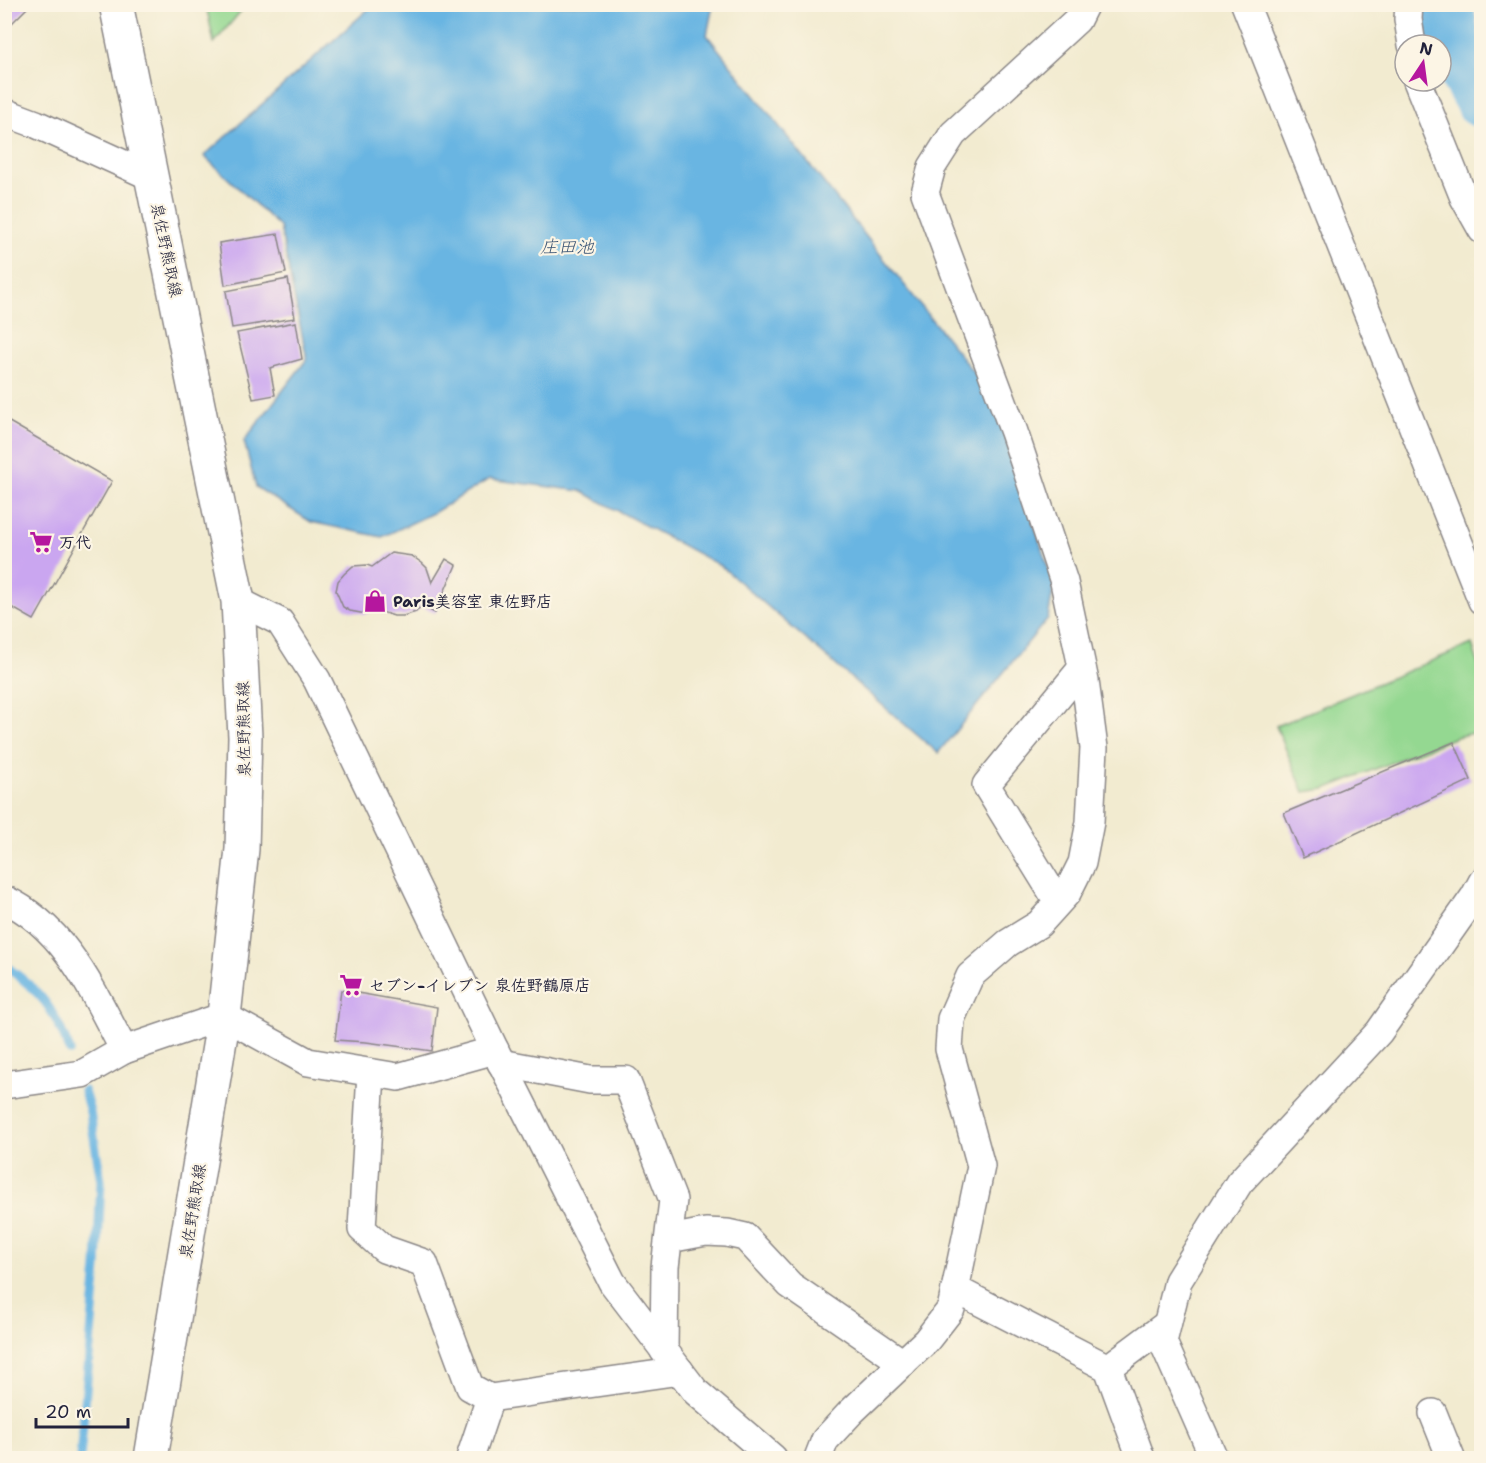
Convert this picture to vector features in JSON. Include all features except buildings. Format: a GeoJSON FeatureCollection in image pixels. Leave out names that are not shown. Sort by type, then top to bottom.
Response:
{"type":"FeatureCollection","features":[{"type":"Feature","properties":{"kind":"main road","name":"泉佐野熊取線"},"geometry":{"type":"LineString","coordinates":[[116,4],[238,601],[245,737],[242,849],[224,1016],[151,1458]]}},
{"type":"Feature","properties":{"kind":"street"},"geometry":{"type":"LineString","coordinates":[[819,1458],[825,1440],[926,1341],[951,1309],[981,1166],[949,1049],[951,1019],[970,976],[1008,943],[1039,924],[1067,894],[1082,863],[1090,822],[1094,748],[1082,668],[1064,582],[1014,432],[925,193],[932,167],[953,134],[1077,20],[1084,4]]}},
{"type":"Feature","properties":{"kind":"street"},"geometry":{"type":"LineString","coordinates":[[1245,4],[1482,601]]}},
{"type":"Feature","properties":{"kind":"street"},"geometry":{"type":"LineString","coordinates":[[1409,4],[1410,33]]}},
{"type":"Feature","properties":{"kind":"street"},"geometry":{"type":"LineString","coordinates":[[1422,93],[1464,198],[1482,230]]}},
{"type":"Feature","properties":{"kind":"street"},"geometry":{"type":"LineString","coordinates":[[4,112],[36,124],[152,177]]}},
{"type":"Feature","properties":{"kind":"street"},"geometry":{"type":"LineString","coordinates":[[238,601],[280,622],[317,680],[498,1056],[612,1282],[696,1392],[772,1458]]}},
{"type":"Feature","properties":{"kind":"street"},"geometry":{"type":"LineString","coordinates":[[1058,902],[986,785],[1082,668]]}},
{"type":"Feature","properties":{"kind":"street"},"geometry":{"type":"LineString","coordinates":[[1214,1458],[1163,1342],[1178,1281],[1239,1183],[1379,1032],[1474,897],[1482,882]]}},
{"type":"Feature","properties":{"kind":"street"},"geometry":{"type":"LineString","coordinates":[[4,898],[17,904],[51,932],[79,967],[124,1050]]}},
{"type":"Feature","properties":{"kind":"street"},"geometry":{"type":"LineString","coordinates":[[4,1085],[82,1074],[124,1050],[224,1016],[308,1062],[398,1077],[498,1056],[590,1080],[626,1080],[673,1200],[665,1267],[672,1361]]}},
{"type":"Feature","properties":{"kind":"street"},"geometry":{"type":"LineString","coordinates":[[371,1072],[362,1229],[384,1249],[424,1263],[470,1388],[490,1398],[672,1361]]}},
{"type":"Feature","properties":{"kind":"street"},"geometry":{"type":"LineString","coordinates":[[669,1239],[705,1232],[745,1237],[790,1285],[903,1363]]}},
{"type":"Feature","properties":{"kind":"street"},"geometry":{"type":"LineString","coordinates":[[956,1289],[1108,1368],[1141,1458]]}},
{"type":"Feature","properties":{"kind":"street"},"geometry":{"type":"LineString","coordinates":[[1108,1368],[1167,1324]]}},
{"type":"Feature","properties":{"kind":"street"},"geometry":{"type":"LineString","coordinates":[[470,1458],[490,1398]]}},
{"type":"Feature","properties":{"kind":"street"},"geometry":{"type":"LineString","coordinates":[[1433,1413],[1451,1458]]}},
{"type":"Feature","properties":{"kind":"green space"},"geometry":{"type":"Polygon","coordinates":[[[206,4],[246,5],[214,43],[206,4]]]}},
{"type":"Feature","properties":{"kind":"green space"},"geometry":{"type":"Polygon","coordinates":[[[1472,644],[1481,672],[1481,731],[1456,737],[1325,789],[1304,792],[1276,726],[1472,644]]]}},
{"type":"Feature","properties":{"kind":"water","name":"庄田池"},"geometry":{"type":"Polygon","coordinates":[[[373,5],[713,5],[707,35],[993,397],[1054,586],[1048,618],[938,753],[721,566],[581,491],[489,479],[435,512],[382,537],[311,522],[256,487],[244,441],[307,359],[280,227],[204,156],[373,5]]]}},
{"type":"Feature","properties":{"kind":"waterway"},"geometry":{"type":"LineString","coordinates":[[1446,4],[1455,54],[1482,101]]}},
{"type":"Feature","properties":{"kind":"waterway"},"geometry":{"type":"LineString","coordinates":[[4,965],[38,993],[45,1002],[58,1023],[70,1051]]}},
{"type":"Feature","properties":{"kind":"waterway"},"geometry":{"type":"LineString","coordinates":[[80,1458],[97,1267],[101,1181],[90,1112],[84,1091]]}},
{"type":"Feature","properties":{"kind":"place","name":"万代"},"geometry":{"type":"Point","coordinates":[41,542]}},
{"type":"Feature","properties":{"kind":"place","name":"Paris美容室 東佐野店"},"geometry":{"type":"Point","coordinates":[375,601]}},
{"type":"Feature","properties":{"kind":"place","name":"セブン-イレブン 泉佐野鶴原店"},"geometry":{"type":"Point","coordinates":[351,985]}}]}
